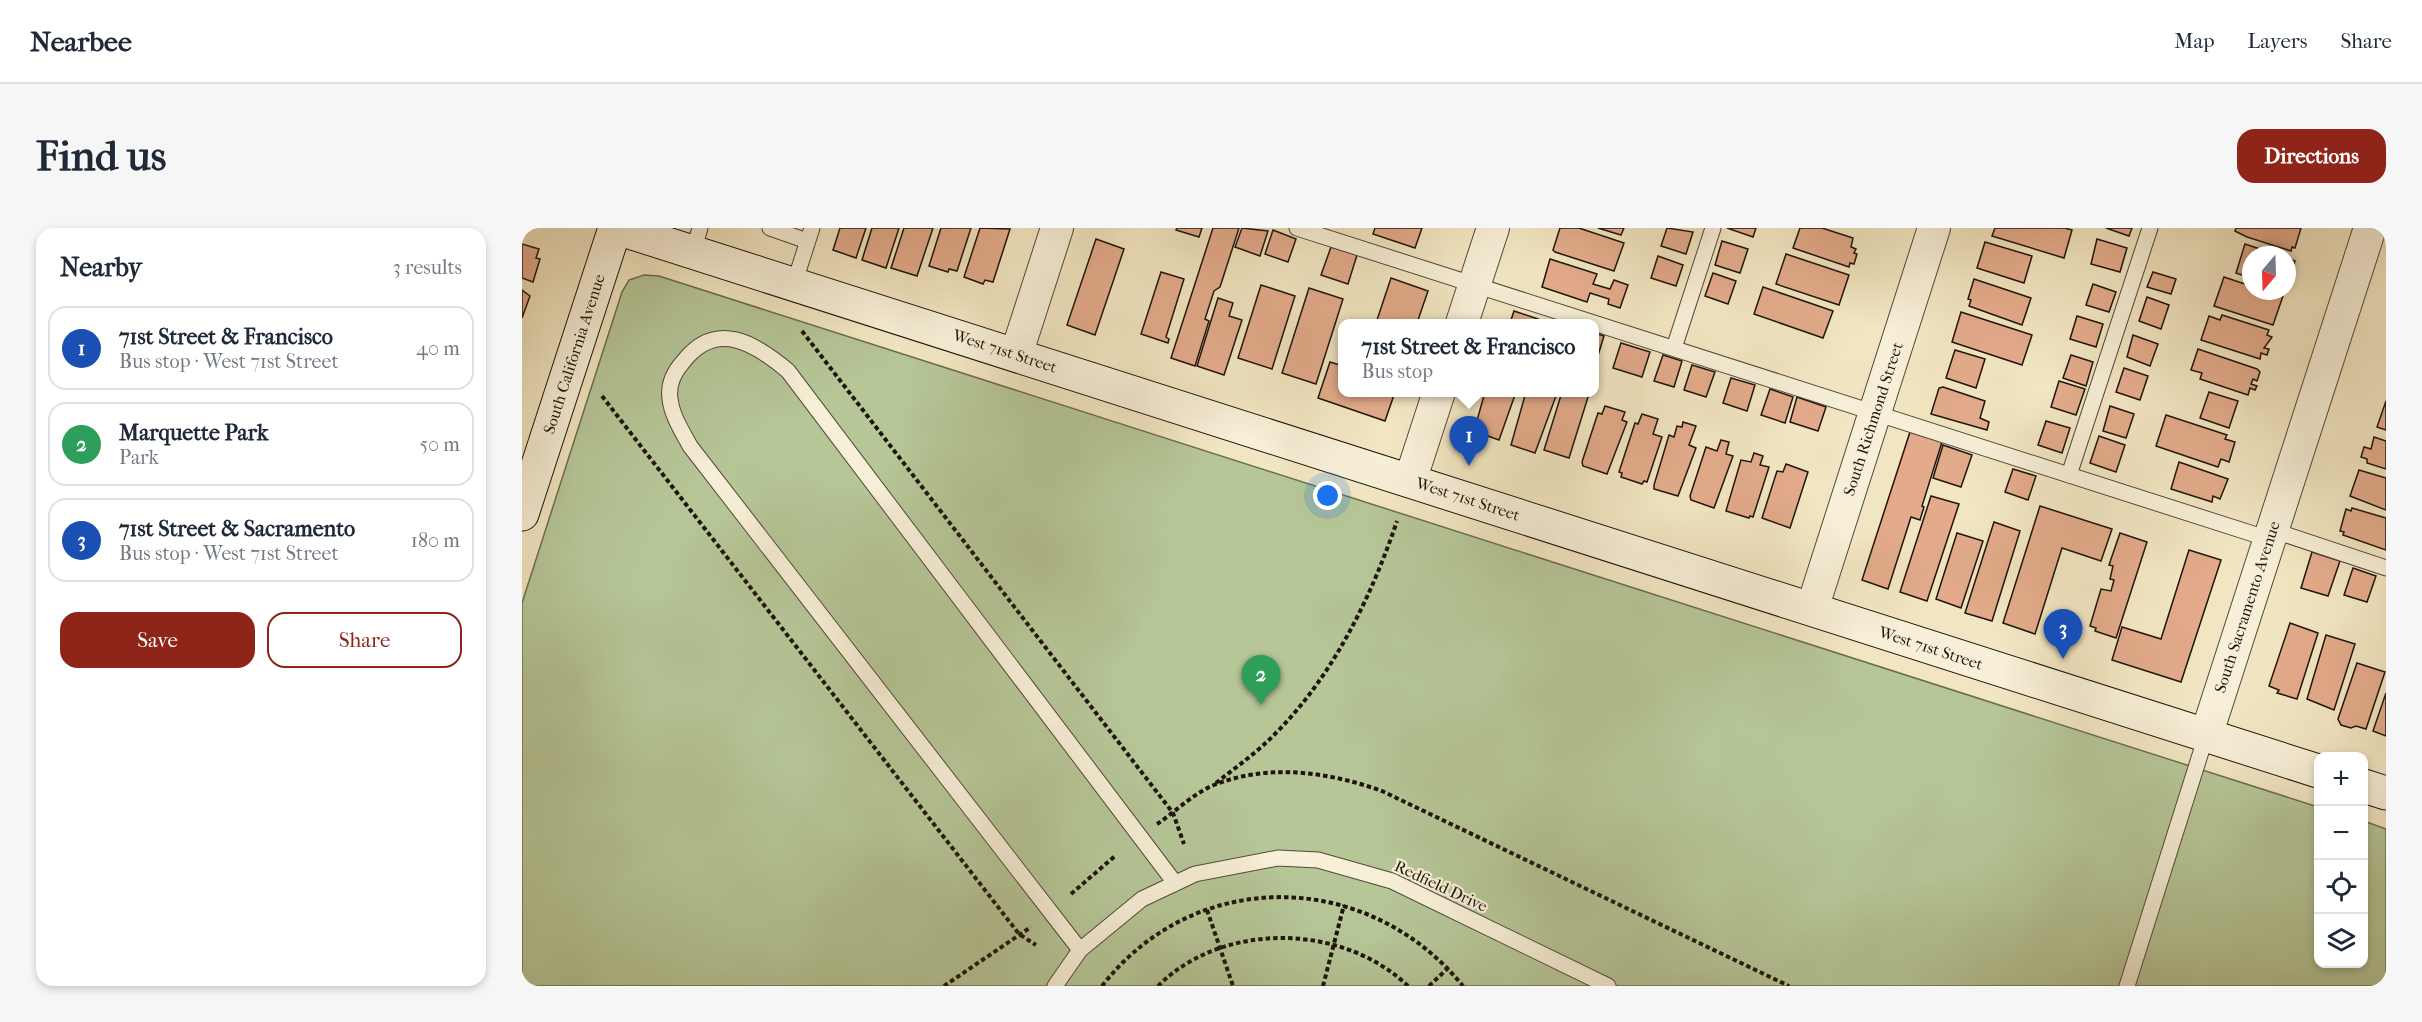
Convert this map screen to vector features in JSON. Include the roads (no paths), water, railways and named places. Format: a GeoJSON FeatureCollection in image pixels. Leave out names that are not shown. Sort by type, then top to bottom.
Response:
{"type":"FeatureCollection","features":[{"type":"Feature","properties":{"kind":"main road","name":"West 71st Street"},"geometry":{"type":"LineString","coordinates":[[616,228],[696,240],[794,284],[2314,769]]}},
{"type":"Feature","properties":{"kind":"main road","name":"South California Avenue"},"geometry":{"type":"LineString","coordinates":[[522,514],[616,228]]}},
{"type":"Feature","properties":{"kind":"main road"},"geometry":{"type":"LineString","coordinates":[[2368,787],[2386,793]]}},
{"type":"Feature","properties":{"kind":"street"},"geometry":{"type":"LineString","coordinates":[[1016,355],[1057,228]]}},
{"type":"Feature","properties":{"kind":"street"},"geometry":{"type":"LineString","coordinates":[[1464,319],[1493,228]]}},
{"type":"Feature","properties":{"kind":"street","name":"South Richmond Street"},"geometry":{"type":"LineString","coordinates":[[1812,609],[1934,228]]}},
{"type":"Feature","properties":{"kind":"street","name":"South Sacramento Avenue"},"geometry":{"type":"LineString","coordinates":[[2206,736],[2370,228]]}},
{"type":"Feature","properties":{"kind":"street"},"geometry":{"type":"LineString","coordinates":[[1410,481],[1438,397]]}},
{"type":"Feature","properties":{"kind":"lane"},"geometry":{"type":"LineString","coordinates":[[770,228],[809,234],[794,284]]}},
{"type":"Feature","properties":{"kind":"lane"},"geometry":{"type":"LineString","coordinates":[[1297,228],[1582,319]]}},
{"type":"Feature","properties":{"kind":"lane"},"geometry":{"type":"LineString","coordinates":[[1674,348],[1713,228]]}},
{"type":"Feature","properties":{"kind":"lane"},"geometry":{"type":"LineString","coordinates":[[2069,475],[2150,228]]}},
{"type":"Feature","properties":{"kind":"lane"},"geometry":{"type":"LineString","coordinates":[[1599,324],[2069,475],[2386,568]]}},
{"type":"Feature","properties":{"kind":"lane"},"geometry":{"type":"LineString","coordinates":[[1080,950],[690,446],[676,422],[669,398],[673,374],[688,355],[704,343],[726,337],[747,342],[769,355],[788,371],[1175,883]]}},
{"type":"Feature","properties":{"kind":"lane","name":"South Sacramento Avenue"},"geometry":{"type":"LineString","coordinates":[[2127,986],[2206,736]]}},
{"type":"Feature","properties":{"kind":"lane","name":"Redfield Drive"},"geometry":{"type":"LineString","coordinates":[[1055,986],[1080,950],[1116,918],[1142,899],[1195,874],[1235,864],[1278,858],[1318,860],[1392,881],[1608,986]]}},
{"type":"Feature","properties":{"kind":"place","name":"71st Street & Francisco"},"geometry":{"type":"Point","coordinates":[1469,466]}},
{"type":"Feature","properties":{"kind":"place","name":"71st Street & Sacramento"},"geometry":{"type":"Point","coordinates":[2063,659]}},
{"type":"Feature","properties":{"kind":"place","name":"Marquette Park"},"geometry":{"type":"Point","coordinates":[1261,705]}}]}
